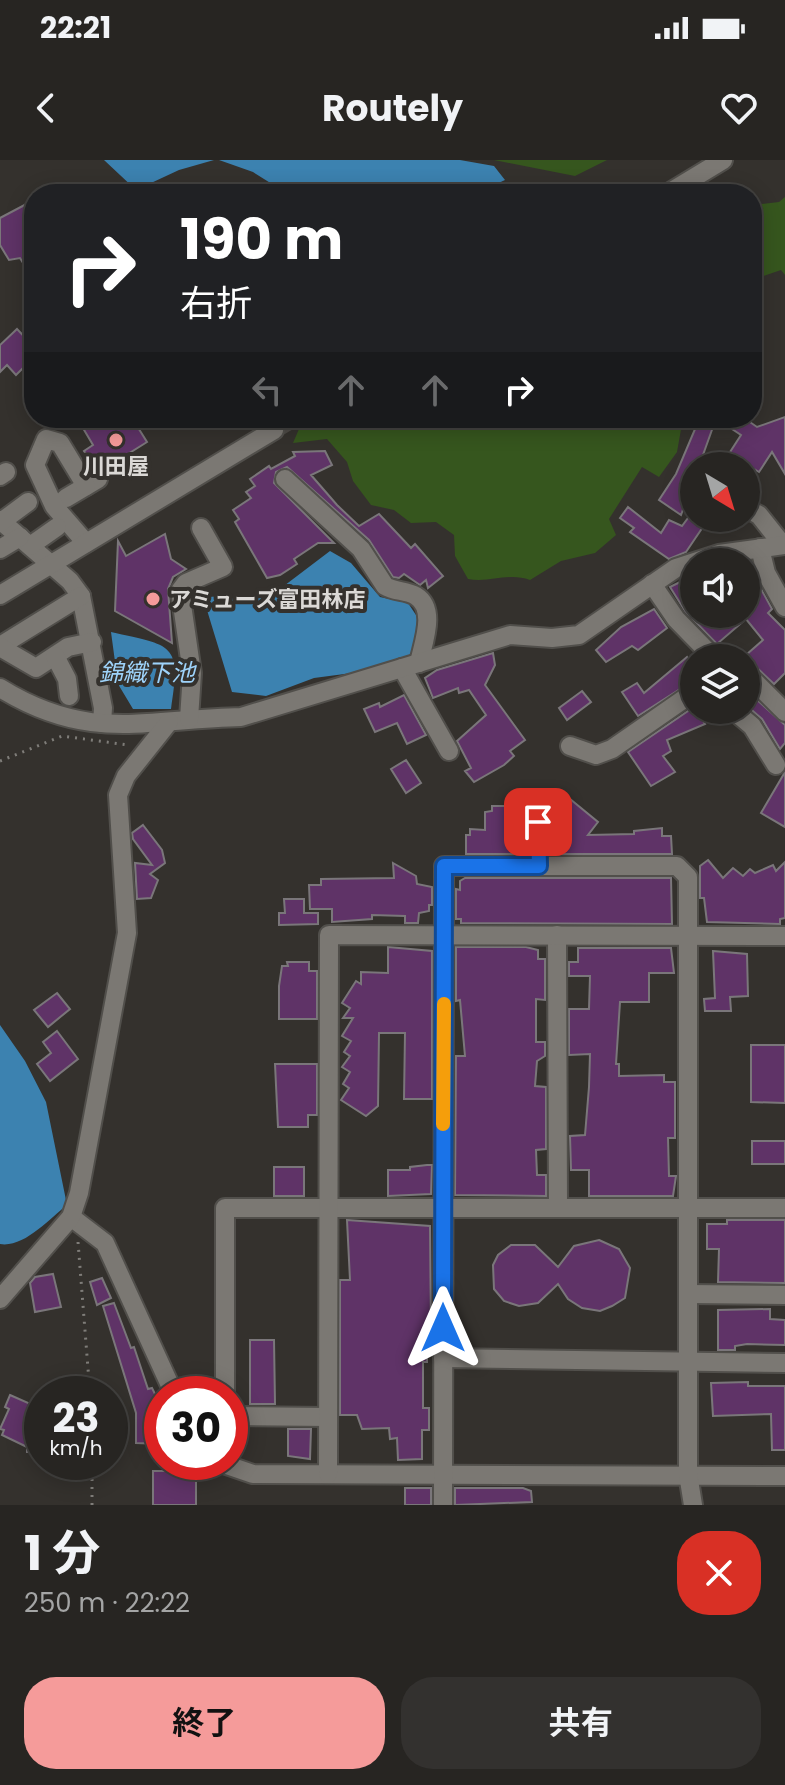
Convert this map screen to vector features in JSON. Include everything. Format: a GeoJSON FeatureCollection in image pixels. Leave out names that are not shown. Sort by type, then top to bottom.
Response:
{"type":"FeatureCollection","features":[{"type":"Feature","properties":{"kind":"street"},"geometry":{"type":"LineString","coordinates":[[683,184],[723,160]]}},
{"type":"Feature","properties":{"kind":"street"},"geometry":{"type":"LineString","coordinates":[[0,595],[274,430]]}},
{"type":"Feature","properties":{"kind":"street"},"geometry":{"type":"LineString","coordinates":[[66,498],[92,483],[60,443],[46,439],[35,465],[54,506],[74,525],[86,543]]}},
{"type":"Feature","properties":{"kind":"street"},"geometry":{"type":"LineString","coordinates":[[285,479],[361,549],[385,586],[406,592],[425,604],[428,614],[410,665],[449,751]]}},
{"type":"Feature","properties":{"kind":"street"},"geometry":{"type":"LineString","coordinates":[[28,502],[1,521],[51,564],[81,596],[103,708],[102,723]]}},
{"type":"Feature","properties":{"kind":"street"},"geometry":{"type":"LineString","coordinates":[[760,516],[784,545]]}},
{"type":"Feature","properties":{"kind":"street"},"geometry":{"type":"LineString","coordinates":[[0,549],[25,542],[57,527]]}},
{"type":"Feature","properties":{"kind":"street"},"geometry":{"type":"LineString","coordinates":[[189,719],[192,673],[180,591],[186,583],[223,567],[201,528]]}},
{"type":"Feature","properties":{"kind":"street"},"geometry":{"type":"LineString","coordinates":[[784,545],[760,548],[766,573],[785,607]]}},
{"type":"Feature","properties":{"kind":"street"},"geometry":{"type":"LineString","coordinates":[[0,688],[37,710],[80,722],[141,726],[189,719],[241,717],[510,635],[552,638],[579,635],[680,567]]}},
{"type":"Feature","properties":{"kind":"street"},"geometry":{"type":"LineString","coordinates":[[652,584],[676,619],[700,644]]}},
{"type":"Feature","properties":{"kind":"street"},"geometry":{"type":"LineString","coordinates":[[81,596],[0,646],[36,668],[68,647],[92,642]]}},
{"type":"Feature","properties":{"kind":"street"},"geometry":{"type":"LineString","coordinates":[[55,656],[67,679],[69,696]]}},
{"type":"Feature","properties":{"kind":"street"},"geometry":{"type":"LineString","coordinates":[[771,698],[785,684]]}},
{"type":"Feature","properties":{"kind":"street"},"geometry":{"type":"LineString","coordinates":[[760,687],[785,712]]}},
{"type":"Feature","properties":{"kind":"street"},"geometry":{"type":"LineString","coordinates":[[570,746],[596,755],[612,749],[680,702]]}},
{"type":"Feature","properties":{"kind":"street"},"geometry":{"type":"LineString","coordinates":[[0,1299],[76,1221],[127,933],[118,795],[126,776],[169,722]]}},
{"type":"Feature","properties":{"kind":"street"},"geometry":{"type":"LineString","coordinates":[[750,724],[776,765]]}},
{"type":"Feature","properties":{"kind":"street"},"geometry":{"type":"LineString","coordinates":[[538,822],[539,866]]}},
{"type":"Feature","properties":{"kind":"street"},"geometry":{"type":"LineString","coordinates":[[443,1505],[444,866],[677,866],[688,877],[688,1474],[693,1505]]}},
{"type":"Feature","properties":{"kind":"street"},"geometry":{"type":"LineString","coordinates":[[328,1474],[329,935],[785,936]]}},
{"type":"Feature","properties":{"kind":"street"},"geometry":{"type":"LineString","coordinates":[[557,935],[558,1208]]}},
{"type":"Feature","properties":{"kind":"street"},"geometry":{"type":"LineString","coordinates":[[225,1376],[225,1208],[785,1208]]}},
{"type":"Feature","properties":{"kind":"street"},"geometry":{"type":"LineString","coordinates":[[76,1221],[105,1243],[166,1376]]}},
{"type":"Feature","properties":{"kind":"street"},"geometry":{"type":"LineString","coordinates":[[688,1294],[785,1295]]}},
{"type":"Feature","properties":{"kind":"street"},"geometry":{"type":"LineString","coordinates":[[443,1358],[688,1359],[700,1362],[785,1363]]}},
{"type":"Feature","properties":{"kind":"street"},"geometry":{"type":"LineString","coordinates":[[248,1416],[328,1417]]}},
{"type":"Feature","properties":{"kind":"street"},"geometry":{"type":"LineString","coordinates":[[248,1472],[785,1476]]}},
{"type":"Feature","properties":{"kind":"path"},"geometry":{"type":"LineString","coordinates":[[0,761],[62,736],[148,747]]}},
{"type":"Feature","properties":{"kind":"path"},"geometry":{"type":"LineString","coordinates":[[76,1221],[88,1376]]}},
{"type":"Feature","properties":{"kind":"path"},"geometry":{"type":"LineString","coordinates":[[92,1480],[92,1505]]}},
{"type":"Feature","properties":{"kind":"green space"},"geometry":{"type":"Polygon","coordinates":[[[494,160],[607,160],[575,176],[494,160]]]}},
{"type":"Feature","properties":{"kind":"green space"},"geometry":{"type":"Polygon","coordinates":[[[785,197],[785,275],[781,270],[762,277],[762,204],[779,202],[785,197]]]}},
{"type":"Feature","properties":{"kind":"green space"},"geometry":{"type":"Polygon","coordinates":[[[299,428],[681,428],[677,452],[659,477],[642,467],[609,519],[616,535],[595,553],[561,561],[530,580],[515,577],[468,579],[455,556],[454,535],[436,522],[411,523],[394,510],[371,505],[353,481],[347,462],[327,439],[293,443],[299,428]]]}},
{"type":"Feature","properties":{"kind":"water"},"geometry":{"type":"Polygon","coordinates":[[[104,160],[214,160],[179,170],[149,184],[130,184],[104,160]]]}},
{"type":"Feature","properties":{"kind":"water"},"geometry":{"type":"Polygon","coordinates":[[[219,160],[460,160],[494,166],[505,180],[496,184],[272,184],[253,172],[219,160]]]}},
{"type":"Feature","properties":{"kind":"water"},"geometry":{"type":"Polygon","coordinates":[[[330,551],[351,563],[380,597],[408,603],[418,618],[412,655],[352,673],[314,678],[266,696],[232,692],[203,597],[272,595],[330,551]]]}},
{"type":"Feature","properties":{"kind":"water","name":"錦織下池"},"geometry":{"type":"Polygon","coordinates":[[[111,632],[160,645],[168,651],[175,671],[171,709],[133,709],[118,684],[111,632]]]}},
{"type":"Feature","properties":{"kind":"water"},"geometry":{"type":"Polygon","coordinates":[[[0,1025],[25,1061],[46,1102],[67,1205],[36,1231],[9,1244],[0,1244],[0,1025]]]}},
{"type":"Feature","properties":{"kind":"building"},"geometry":{"type":"Polygon","coordinates":[[[24,205],[24,265],[20,258],[9,260],[0,245],[0,218],[24,205]]]}},
{"type":"Feature","properties":{"kind":"building"},"geometry":{"type":"Polygon","coordinates":[[[17,329],[24,336],[24,367],[16,375],[7,365],[0,372],[0,345],[17,329]]]}},
{"type":"Feature","properties":{"kind":"building"},"geometry":{"type":"Polygon","coordinates":[[[785,417],[785,474],[772,452],[760,470],[760,452],[730,452],[741,435],[730,428],[762,428],[762,425],[785,417]]]}},
{"type":"Feature","properties":{"kind":"building","name":"川田屋"},"geometry":{"type":"Polygon","coordinates":[[[83,428],[138,428],[147,442],[107,467],[105,463],[96,468],[84,451],[93,445],[83,428]]]}},
{"type":"Feature","properties":{"kind":"building"},"geometry":{"type":"Polygon","coordinates":[[[695,428],[713,428],[704,452],[685,452],[695,428]]]}},
{"type":"Feature","properties":{"kind":"building"},"geometry":{"type":"Polygon","coordinates":[[[325,451],[332,465],[311,475],[337,505],[359,526],[379,514],[411,548],[415,544],[443,576],[428,588],[426,580],[420,585],[404,574],[399,578],[393,577],[369,540],[287,467],[276,472],[274,483],[334,543],[318,543],[294,559],[297,564],[280,575],[267,578],[235,522],[239,519],[233,510],[251,498],[246,492],[255,486],[250,479],[269,466],[271,469],[295,456],[293,452],[325,451]]]}},
{"type":"Feature","properties":{"kind":"building"},"geometry":{"type":"Polygon","coordinates":[[[680,465],[680,514],[659,500],[676,474],[680,465]]]}},
{"type":"Feature","properties":{"kind":"building"},"geometry":{"type":"Polygon","coordinates":[[[628,507],[661,533],[669,520],[680,525],[680,532],[700,532],[689,548],[680,548],[680,554],[669,559],[630,532],[634,528],[620,518],[628,507]]]}},
{"type":"Feature","properties":{"kind":"building","name":"アミューズ富田林店"},"geometry":{"type":"Polygon","coordinates":[[[165,534],[171,559],[186,569],[173,577],[168,589],[172,643],[115,611],[118,541],[126,556],[165,534]]]}},
{"type":"Feature","properties":{"kind":"building"},"geometry":{"type":"Polygon","coordinates":[[[680,582],[680,603],[670,587],[680,582]]]}},
{"type":"Feature","properties":{"kind":"building"},"geometry":{"type":"Polygon","coordinates":[[[760,587],[772,609],[768,613],[785,630],[785,673],[774,684],[760,671],[758,644],[763,640],[753,628],[760,628],[760,587]]]}},
{"type":"Feature","properties":{"kind":"building"},"geometry":{"type":"Polygon","coordinates":[[[654,609],[667,628],[638,650],[632,646],[606,662],[596,650],[621,627],[654,609]]]}},
{"type":"Feature","properties":{"kind":"building"},"geometry":{"type":"Polygon","coordinates":[[[701,628],[736,628],[717,644],[701,628]]]}},
{"type":"Feature","properties":{"kind":"building"},"geometry":{"type":"Polygon","coordinates":[[[493,653],[495,665],[485,685],[525,740],[510,751],[514,756],[504,765],[474,782],[465,771],[471,768],[457,741],[486,715],[469,690],[459,693],[458,688],[433,698],[425,678],[437,670],[493,653]]]}},
{"type":"Feature","properties":{"kind":"building"},"geometry":{"type":"Polygon","coordinates":[[[680,663],[680,689],[638,716],[622,692],[637,683],[644,693],[680,663]]]}},
{"type":"Feature","properties":{"kind":"building"},"geometry":{"type":"Polygon","coordinates":[[[582,691],[591,702],[567,720],[559,708],[582,691]]]}},
{"type":"Feature","properties":{"kind":"building"},"geometry":{"type":"Polygon","coordinates":[[[404,695],[426,735],[407,744],[397,723],[375,732],[364,709],[379,703],[380,707],[404,695]]]}},
{"type":"Feature","properties":{"kind":"building"},"geometry":{"type":"Polygon","coordinates":[[[760,703],[785,725],[785,743],[780,749],[762,719],[760,703]]]}},
{"type":"Feature","properties":{"kind":"building"},"geometry":{"type":"Polygon","coordinates":[[[680,717],[680,724],[705,724],[667,740],[671,751],[663,756],[675,772],[651,786],[628,752],[680,717]]]}},
{"type":"Feature","properties":{"kind":"building"},"geometry":{"type":"Polygon","coordinates":[[[406,760],[421,783],[406,793],[391,769],[406,760]]]}},
{"type":"Feature","properties":{"kind":"building"},"geometry":{"type":"Polygon","coordinates":[[[785,772],[785,827],[761,813],[785,772]]]}},
{"type":"Feature","properties":{"kind":"building"},"geometry":{"type":"Polygon","coordinates":[[[514,794],[570,799],[598,822],[588,835],[634,834],[634,831],[662,828],[662,836],[671,836],[672,854],[551,854],[550,821],[538,810],[527,817],[527,854],[466,854],[466,835],[470,835],[470,829],[485,830],[485,812],[492,811],[492,806],[511,806],[514,794]]]}},
{"type":"Feature","properties":{"kind":"building"},"geometry":{"type":"Polygon","coordinates":[[[143,825],[162,850],[165,863],[150,874],[158,880],[151,898],[137,899],[135,863],[152,865],[133,839],[132,833],[143,825]]]}},
{"type":"Feature","properties":{"kind":"building"},"geometry":{"type":"Polygon","coordinates":[[[708,860],[723,878],[733,868],[743,876],[750,869],[755,873],[773,865],[776,871],[785,862],[785,918],[780,919],[780,924],[707,922],[704,898],[700,898],[700,866],[708,860]]]}},
{"type":"Feature","properties":{"kind":"building"},"geometry":{"type":"Polygon","coordinates":[[[393,863],[416,876],[417,884],[432,887],[432,905],[429,905],[429,911],[419,913],[418,923],[405,923],[405,916],[372,915],[372,919],[332,922],[332,909],[310,909],[309,885],[321,885],[321,879],[394,878],[393,863]]]}},
{"type":"Feature","properties":{"kind":"building"},"geometry":{"type":"Polygon","coordinates":[[[465,878],[671,878],[672,924],[461,923],[461,919],[456,919],[456,889],[460,890],[460,881],[465,878]]]}},
{"type":"Feature","properties":{"kind":"building"},"geometry":{"type":"Polygon","coordinates":[[[284,899],[304,899],[304,913],[318,913],[318,924],[279,925],[279,913],[285,913],[284,899]]]}},
{"type":"Feature","properties":{"kind":"building"},"geometry":{"type":"Polygon","coordinates":[[[388,947],[432,951],[432,1099],[404,1099],[405,1033],[379,1033],[378,1106],[366,1116],[341,1100],[349,1088],[343,1084],[350,1072],[342,1067],[350,1056],[344,1052],[351,1041],[342,1036],[353,1018],[343,1018],[350,1008],[342,1003],[356,981],[361,984],[361,972],[388,973],[388,947]]]}},
{"type":"Feature","properties":{"kind":"building"},"geometry":{"type":"Polygon","coordinates":[[[456,947],[526,947],[538,950],[538,959],[545,959],[545,1000],[536,999],[536,1042],[545,1042],[545,1056],[537,1061],[535,1086],[546,1087],[546,1149],[536,1150],[537,1175],[546,1175],[546,1196],[455,1195],[456,1056],[465,1056],[460,1000],[456,1001],[456,947]]]}},
{"type":"Feature","properties":{"kind":"building"},"geometry":{"type":"Polygon","coordinates":[[[578,948],[671,948],[674,973],[649,973],[649,1002],[620,1002],[616,1064],[619,1064],[619,1076],[664,1075],[664,1082],[675,1082],[675,1138],[668,1138],[669,1176],[676,1176],[673,1196],[589,1196],[589,1170],[571,1170],[570,1136],[585,1135],[589,1087],[590,1054],[569,1055],[569,1009],[589,1009],[590,976],[569,976],[569,962],[578,962],[578,948]]]}},
{"type":"Feature","properties":{"kind":"building"},"geometry":{"type":"Polygon","coordinates":[[[713,951],[747,954],[748,996],[730,997],[731,1011],[705,1011],[704,999],[715,998],[713,951]]]}},
{"type":"Feature","properties":{"kind":"building"},"geometry":{"type":"Polygon","coordinates":[[[287,962],[309,962],[309,971],[317,971],[317,1019],[279,1019],[279,986],[282,966],[288,966],[287,962]]]}},
{"type":"Feature","properties":{"kind":"building"},"geometry":{"type":"Polygon","coordinates":[[[57,993],[70,1009],[48,1027],[34,1010],[57,993]]]}},
{"type":"Feature","properties":{"kind":"building"},"geometry":{"type":"Polygon","coordinates":[[[57,1031],[78,1059],[50,1081],[37,1064],[51,1053],[43,1042],[57,1031]]]}},
{"type":"Feature","properties":{"kind":"building"},"geometry":{"type":"Polygon","coordinates":[[[751,1045],[785,1045],[785,1103],[751,1102],[751,1045]]]}},
{"type":"Feature","properties":{"kind":"building"},"geometry":{"type":"Polygon","coordinates":[[[275,1064],[317,1064],[317,1115],[308,1115],[308,1127],[278,1127],[275,1064]]]}},
{"type":"Feature","properties":{"kind":"building"},"geometry":{"type":"Polygon","coordinates":[[[752,1141],[785,1141],[785,1164],[752,1164],[752,1141]]]}},
{"type":"Feature","properties":{"kind":"building"},"geometry":{"type":"Polygon","coordinates":[[[432,1165],[431,1194],[388,1196],[388,1170],[410,1170],[410,1167],[432,1165]]]}},
{"type":"Feature","properties":{"kind":"building"},"geometry":{"type":"Polygon","coordinates":[[[274,1167],[304,1167],[304,1196],[274,1196],[274,1167]]]}},
{"type":"Feature","properties":{"kind":"building"},"geometry":{"type":"Polygon","coordinates":[[[347,1220],[430,1226],[431,1334],[427,1336],[427,1362],[423,1362],[423,1408],[429,1408],[429,1430],[422,1430],[422,1459],[398,1460],[397,1438],[390,1439],[389,1428],[362,1429],[357,1415],[340,1415],[340,1280],[350,1280],[347,1220]]]}},
{"type":"Feature","properties":{"kind":"building"},"geometry":{"type":"Polygon","coordinates":[[[727,1220],[785,1220],[785,1283],[718,1282],[719,1249],[707,1249],[707,1224],[727,1224],[727,1220]]]}},
{"type":"Feature","properties":{"kind":"building"},"geometry":{"type":"Polygon","coordinates":[[[599,1240],[619,1249],[630,1268],[625,1298],[612,1306],[600,1311],[582,1308],[568,1299],[558,1284],[538,1303],[519,1306],[504,1301],[494,1289],[493,1265],[498,1255],[511,1245],[535,1245],[558,1267],[574,1246],[599,1240]]]}},
{"type":"Feature","properties":{"kind":"building"},"geometry":{"type":"Polygon","coordinates":[[[53,1274],[61,1307],[35,1312],[30,1283],[35,1277],[53,1274]]]}},
{"type":"Feature","properties":{"kind":"building"},"geometry":{"type":"Polygon","coordinates":[[[102,1278],[111,1298],[97,1305],[90,1282],[102,1278]]]}},
{"type":"Feature","properties":{"kind":"building"},"geometry":{"type":"Polygon","coordinates":[[[114,1303],[144,1377],[144,1443],[136,1443],[136,1413],[128,1376],[125,1376],[103,1306],[114,1303]]]}},
{"type":"Feature","properties":{"kind":"building"},"geometry":{"type":"Polygon","coordinates":[[[770,1309],[770,1319],[785,1320],[785,1345],[747,1344],[735,1346],[735,1350],[718,1350],[718,1310],[770,1309]]]}},
{"type":"Feature","properties":{"kind":"building"},"geometry":{"type":"Polygon","coordinates":[[[250,1340],[274,1340],[275,1404],[250,1404],[250,1340]]]}},
{"type":"Feature","properties":{"kind":"building"},"geometry":{"type":"Polygon","coordinates":[[[748,1382],[748,1386],[785,1386],[785,1450],[772,1450],[771,1414],[713,1416],[711,1383],[748,1382]]]}},
{"type":"Feature","properties":{"kind":"building"},"geometry":{"type":"Polygon","coordinates":[[[10,1395],[24,1401],[24,1446],[2,1435],[4,1430],[0,1429],[9,1409],[5,1407],[10,1395]]]}},
{"type":"Feature","properties":{"kind":"building"},"geometry":{"type":"Polygon","coordinates":[[[288,1429],[311,1429],[310,1459],[288,1456],[288,1429]]]}},
{"type":"Feature","properties":{"kind":"building"},"geometry":{"type":"Polygon","coordinates":[[[153,1480],[196,1480],[196,1505],[153,1505],[153,1480]]]}},
{"type":"Feature","properties":{"kind":"building"},"geometry":{"type":"Polygon","coordinates":[[[405,1488],[431,1488],[431,1505],[405,1505],[405,1488]]]}},
{"type":"Feature","properties":{"kind":"building"},"geometry":{"type":"Polygon","coordinates":[[[455,1488],[523,1488],[531,1491],[532,1502],[455,1505],[455,1488]]]}},
{"type":"Feature","properties":{"kind":"slow traffic"},"geometry":{"type":"LineString","coordinates":[[443,1124],[444,1004]]}},
{"type":"Feature","properties":{"kind":"place","name":"川田屋"},"geometry":{"type":"Point","coordinates":[116,440]}},
{"type":"Feature","properties":{"kind":"place","name":"アミューズ富田林店"},"geometry":{"type":"Point","coordinates":[153,599]}},
{"type":"Feature","properties":{"kind":"route"},"geometry":{"type":"LineString","coordinates":[[443,1328],[444,866],[539,866],[538,822]]}}]}
